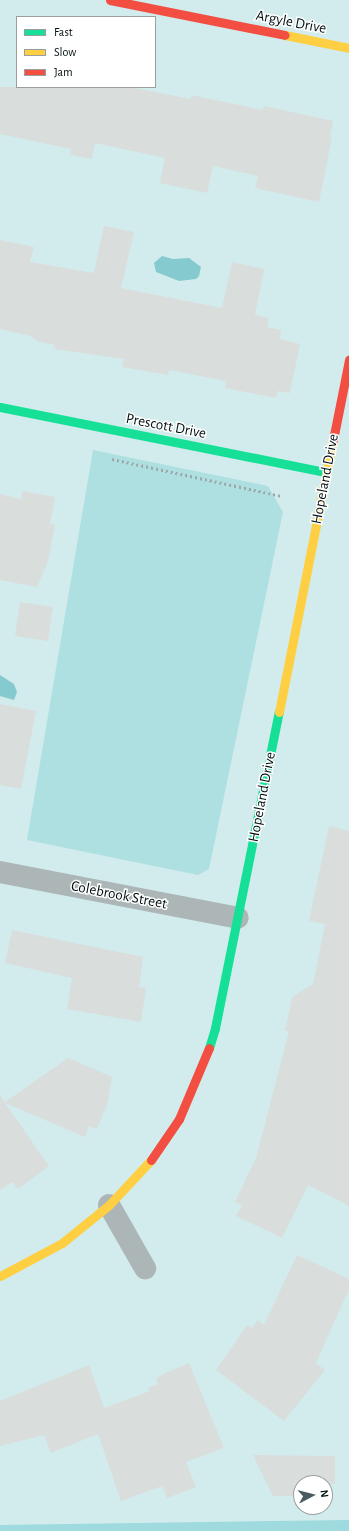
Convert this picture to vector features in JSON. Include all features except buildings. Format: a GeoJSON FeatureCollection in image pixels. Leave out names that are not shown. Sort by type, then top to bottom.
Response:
{"type":"FeatureCollection","features":[{"type":"Feature","properties":{"kind":"street","name":"Argyle Drive"},"geometry":{"type":"LineString","coordinates":[[110,0],[349,48]]}},
{"type":"Feature","properties":{"kind":"street","name":"Hopeland Drive"},"geometry":{"type":"LineString","coordinates":[[0,1276],[50,1250],[109,1205],[148,1167],[192,1094],[215,1028],[349,360]]}},
{"type":"Feature","properties":{"kind":"street","name":"Prescott Drive"},"geometry":{"type":"LineString","coordinates":[[0,407],[326,472]]}},
{"type":"Feature","properties":{"kind":"street","name":"Colebrook Street"},"geometry":{"type":"LineString","coordinates":[[0,872],[238,918]]}},
{"type":"Feature","properties":{"kind":"street"},"geometry":{"type":"LineString","coordinates":[[109,1205],[146,1268]]}},
{"type":"Feature","properties":{"kind":"path"},"geometry":{"type":"LineString","coordinates":[[105,458],[281,496]]}},
{"type":"Feature","properties":{"kind":"shaded area"},"geometry":{"type":"Polygon","coordinates":[[[162,256],[173,259],[189,258],[201,267],[199,276],[196,279],[179,281],[156,272],[154,263],[162,256]]]}},
{"type":"Feature","properties":{"kind":"shaded area"},"geometry":{"type":"Polygon","coordinates":[[[93,450],[268,486],[283,512],[209,869],[198,875],[27,840],[93,450]]]}},
{"type":"Feature","properties":{"kind":"shaded area"},"geometry":{"type":"Polygon","coordinates":[[[0,675],[14,684],[17,692],[14,700],[0,696],[0,675]]]}},
{"type":"Feature","properties":{"kind":"shaded area"},"geometry":{"type":"Polygon","coordinates":[[[349,1520],[349,1531],[0,1531],[0,1525],[349,1520]]]}},
{"type":"Feature","properties":{"kind":"traffic: fast"},"geometry":{"type":"LineString","coordinates":[[0,407],[326,472]]}},
{"type":"Feature","properties":{"kind":"traffic: fast"},"geometry":{"type":"LineString","coordinates":[[209,1048],[215,1028],[279,712]]}},
{"type":"Feature","properties":{"kind":"traffic: slow"},"geometry":{"type":"LineString","coordinates":[[285,35],[349,48]]}},
{"type":"Feature","properties":{"kind":"traffic: slow"},"geometry":{"type":"LineString","coordinates":[[279,712],[333,440]]}},
{"type":"Feature","properties":{"kind":"traffic: slow"},"geometry":{"type":"LineString","coordinates":[[0,1276],[62,1243],[109,1205],[151,1160]]}},
{"type":"Feature","properties":{"kind":"traffic: jam"},"geometry":{"type":"LineString","coordinates":[[110,0],[285,35]]}},
{"type":"Feature","properties":{"kind":"traffic: jam"},"geometry":{"type":"LineString","coordinates":[[333,440],[349,360]]}},
{"type":"Feature","properties":{"kind":"traffic: jam"},"geometry":{"type":"LineString","coordinates":[[151,1160],[179,1119],[209,1048]]}}]}
